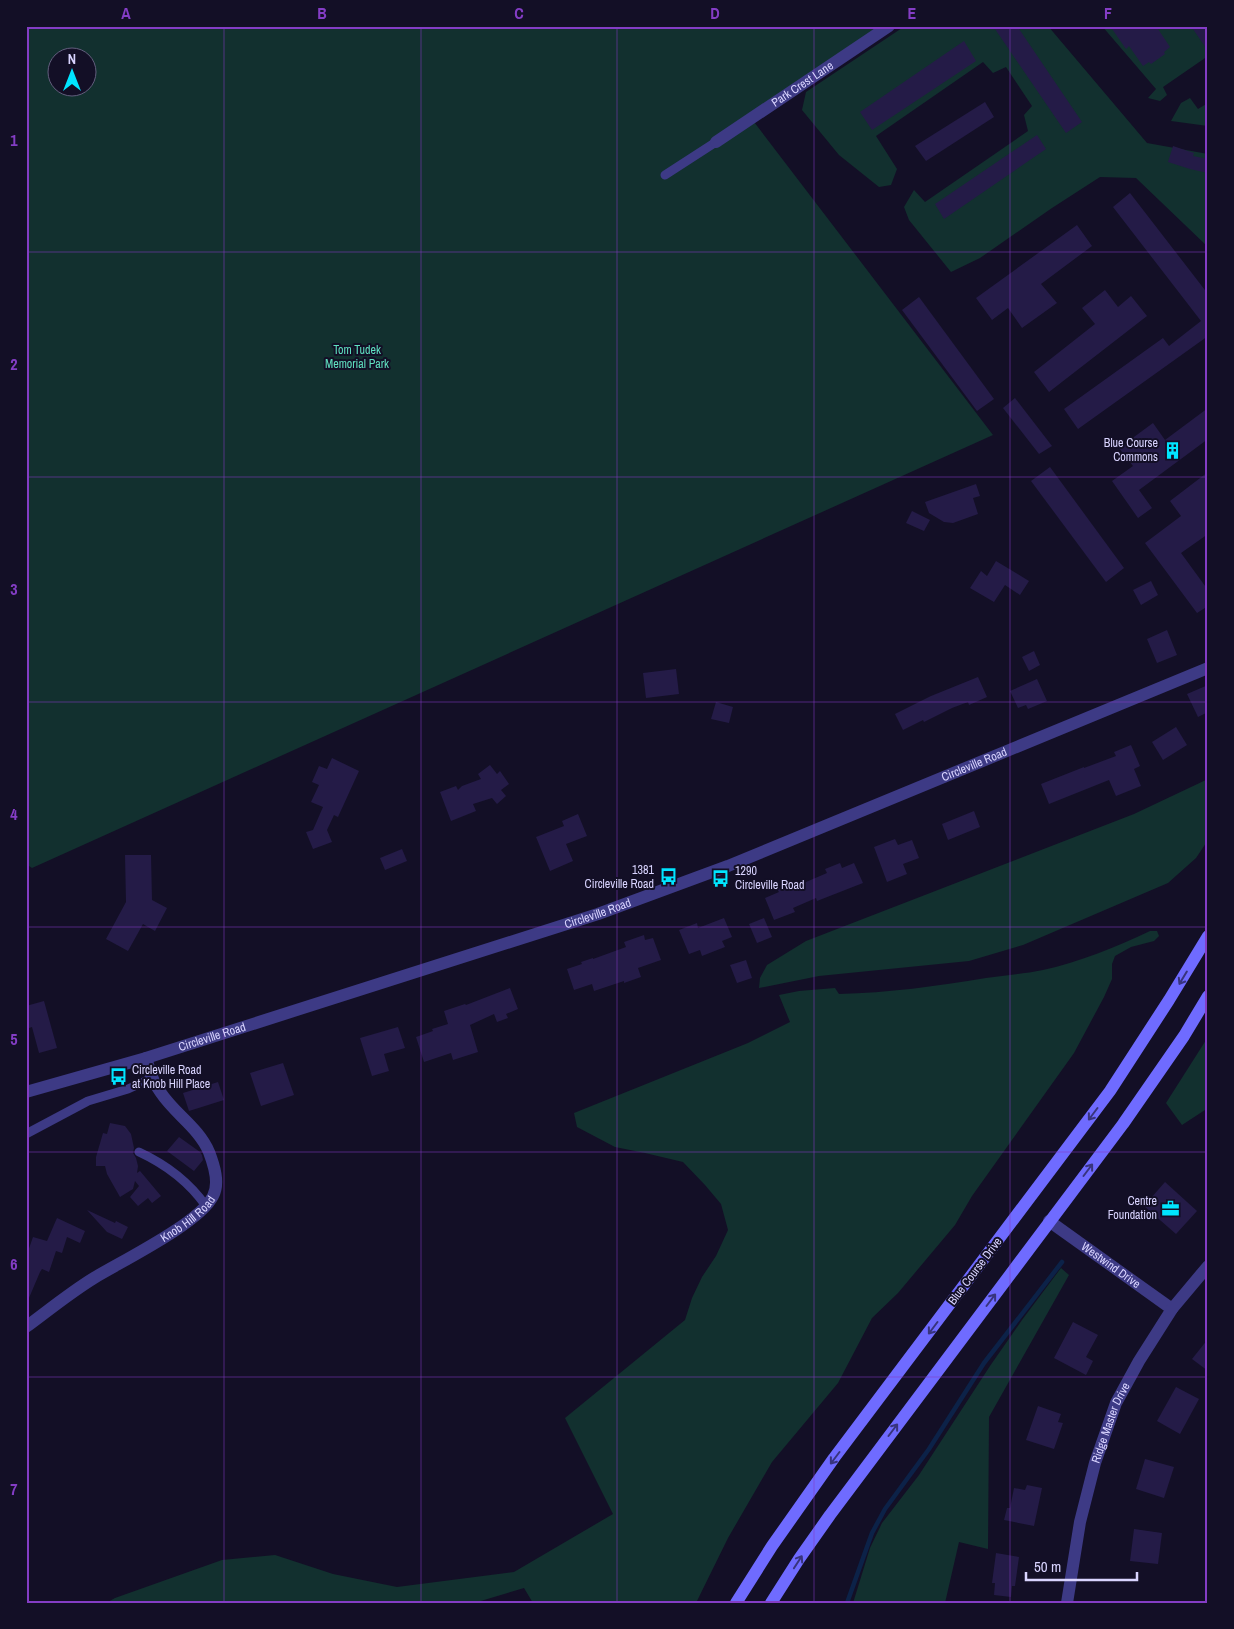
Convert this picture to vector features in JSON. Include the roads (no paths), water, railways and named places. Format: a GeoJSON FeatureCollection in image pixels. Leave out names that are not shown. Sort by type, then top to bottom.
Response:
{"type":"FeatureCollection","features":[{"type":"Feature","properties":{"kind":"main road","name":"Blue Course Drive"},"geometry":{"type":"LineString","coordinates":[[736,1603],[772,1546],[834,1458],[1110,1091],[1170,1000],[1208,936]]}},
{"type":"Feature","properties":{"kind":"main road"},"geometry":{"type":"LineString","coordinates":[[771,1603],[830,1515],[1123,1124],[1208,996]]}},
{"type":"Feature","properties":{"kind":"street","name":"Park Crest Lane"},"geometry":{"type":"LineString","coordinates":[[716,142],[888,26]]}},
{"type":"Feature","properties":{"kind":"street","name":"Circleville Road"},"geometry":{"type":"LineString","coordinates":[[26,1092],[146,1058],[598,914],[728,866],[1208,668]]}},
{"type":"Feature","properties":{"kind":"street","name":"Knob Hill Road"},"geometry":{"type":"LineString","coordinates":[[28,1322],[94,1278],[190,1221],[214,1196],[216,1176],[208,1152],[198,1135],[161,1094],[152,1078],[146,1058]]}},
{"type":"Feature","properties":{"kind":"street","name":"Westwind Drive"},"geometry":{"type":"LineString","coordinates":[[1049,1221],[1172,1309]]}},
{"type":"Feature","properties":{"kind":"street","name":"Ridge Master Drive"},"geometry":{"type":"LineString","coordinates":[[1067,1603],[1080,1522],[1095,1463],[1116,1403],[1139,1361],[1172,1309],[1208,1266]]}},
{"type":"Feature","properties":{"kind":"lane"},"geometry":{"type":"LineString","coordinates":[[666,175],[716,142]]}},
{"type":"Feature","properties":{"kind":"lane"},"geometry":{"type":"LineString","coordinates":[[26,1134],[88,1101],[128,1089],[152,1078]]}},
{"type":"Feature","properties":{"kind":"lane"},"geometry":{"type":"LineString","coordinates":[[139,1152],[163,1165],[190,1186],[206,1206]]}},
{"type":"Feature","properties":{"kind":"waterway"},"geometry":{"type":"LineString","coordinates":[[847,1603],[872,1533],[885,1509],[929,1449],[984,1363],[1062,1262]]}},
{"type":"Feature","properties":{"kind":"place","name":"Blue Course Commons"},"geometry":{"type":"Point","coordinates":[1172,450]}},
{"type":"Feature","properties":{"kind":"place","name":"1381 Circleville Road"},"geometry":{"type":"Point","coordinates":[668,877]}},
{"type":"Feature","properties":{"kind":"place","name":"1290 Circleville Road"},"geometry":{"type":"Point","coordinates":[721,878]}},
{"type":"Feature","properties":{"kind":"place","name":"Circleville Road at Knob Hill Place"},"geometry":{"type":"Point","coordinates":[118,1077]}},
{"type":"Feature","properties":{"kind":"place","name":"Centre Foundation"},"geometry":{"type":"Point","coordinates":[1171,1208]}},
{"type":"Feature","properties":{"kind":"park label","name":"Tom Tudek Memorial Park"},"geometry":{"type":"Point","coordinates":[357,357]}}]}
